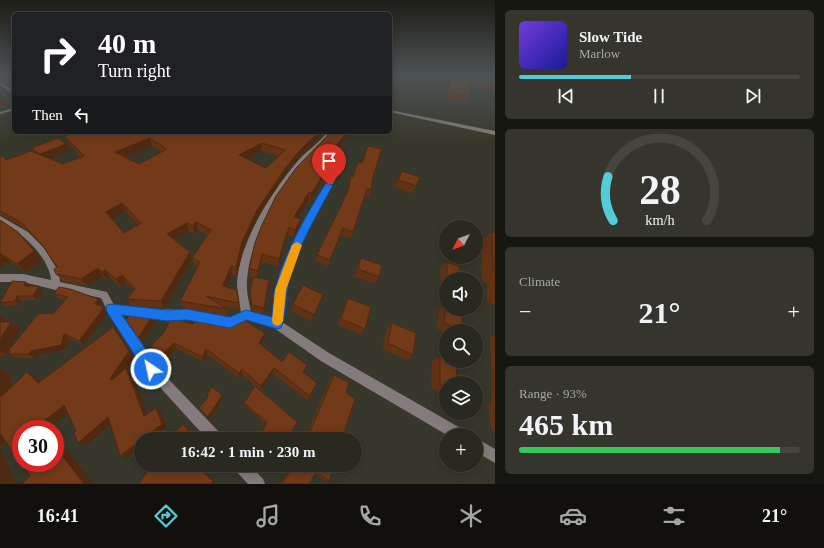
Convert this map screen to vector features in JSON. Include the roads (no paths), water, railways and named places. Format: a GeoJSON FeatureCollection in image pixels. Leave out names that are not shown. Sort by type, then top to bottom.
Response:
{"type":"FeatureCollection","features":[{"type":"Feature","properties":{"kind":"street"},"geometry":{"type":"LineString","coordinates":[[0,113],[12,109]]}},
{"type":"Feature","properties":{"kind":"street"},"geometry":{"type":"LineString","coordinates":[[392,111],[495,133]]}},
{"type":"Feature","properties":{"kind":"street"},"geometry":{"type":"LineString","coordinates":[[246,315],[242,281],[248,254],[256,234],[282,186],[300,163],[328,134]]}},
{"type":"Feature","properties":{"kind":"street"},"geometry":{"type":"LineString","coordinates":[[277,324],[280,290],[288,266],[299,240],[337,171]]}},
{"type":"Feature","properties":{"kind":"street"},"geometry":{"type":"LineString","coordinates":[[0,219],[25,234],[41,250],[55,272],[56,286]]}},
{"type":"Feature","properties":{"kind":"street"},"geometry":{"type":"LineString","coordinates":[[0,278],[23,278],[104,295],[111,309],[151,369],[210,432]]}},
{"type":"Feature","properties":{"kind":"street"},"geometry":{"type":"LineString","coordinates":[[111,309],[154,314],[187,314],[230,323],[246,315],[277,324],[325,357],[447,428]]}},
{"type":"Feature","properties":{"kind":"street"},"geometry":{"type":"LineString","coordinates":[[483,449],[495,456]]}},
{"type":"Feature","properties":{"kind":"street"},"geometry":{"type":"LineString","coordinates":[[247,472],[258,484]]}}]}
